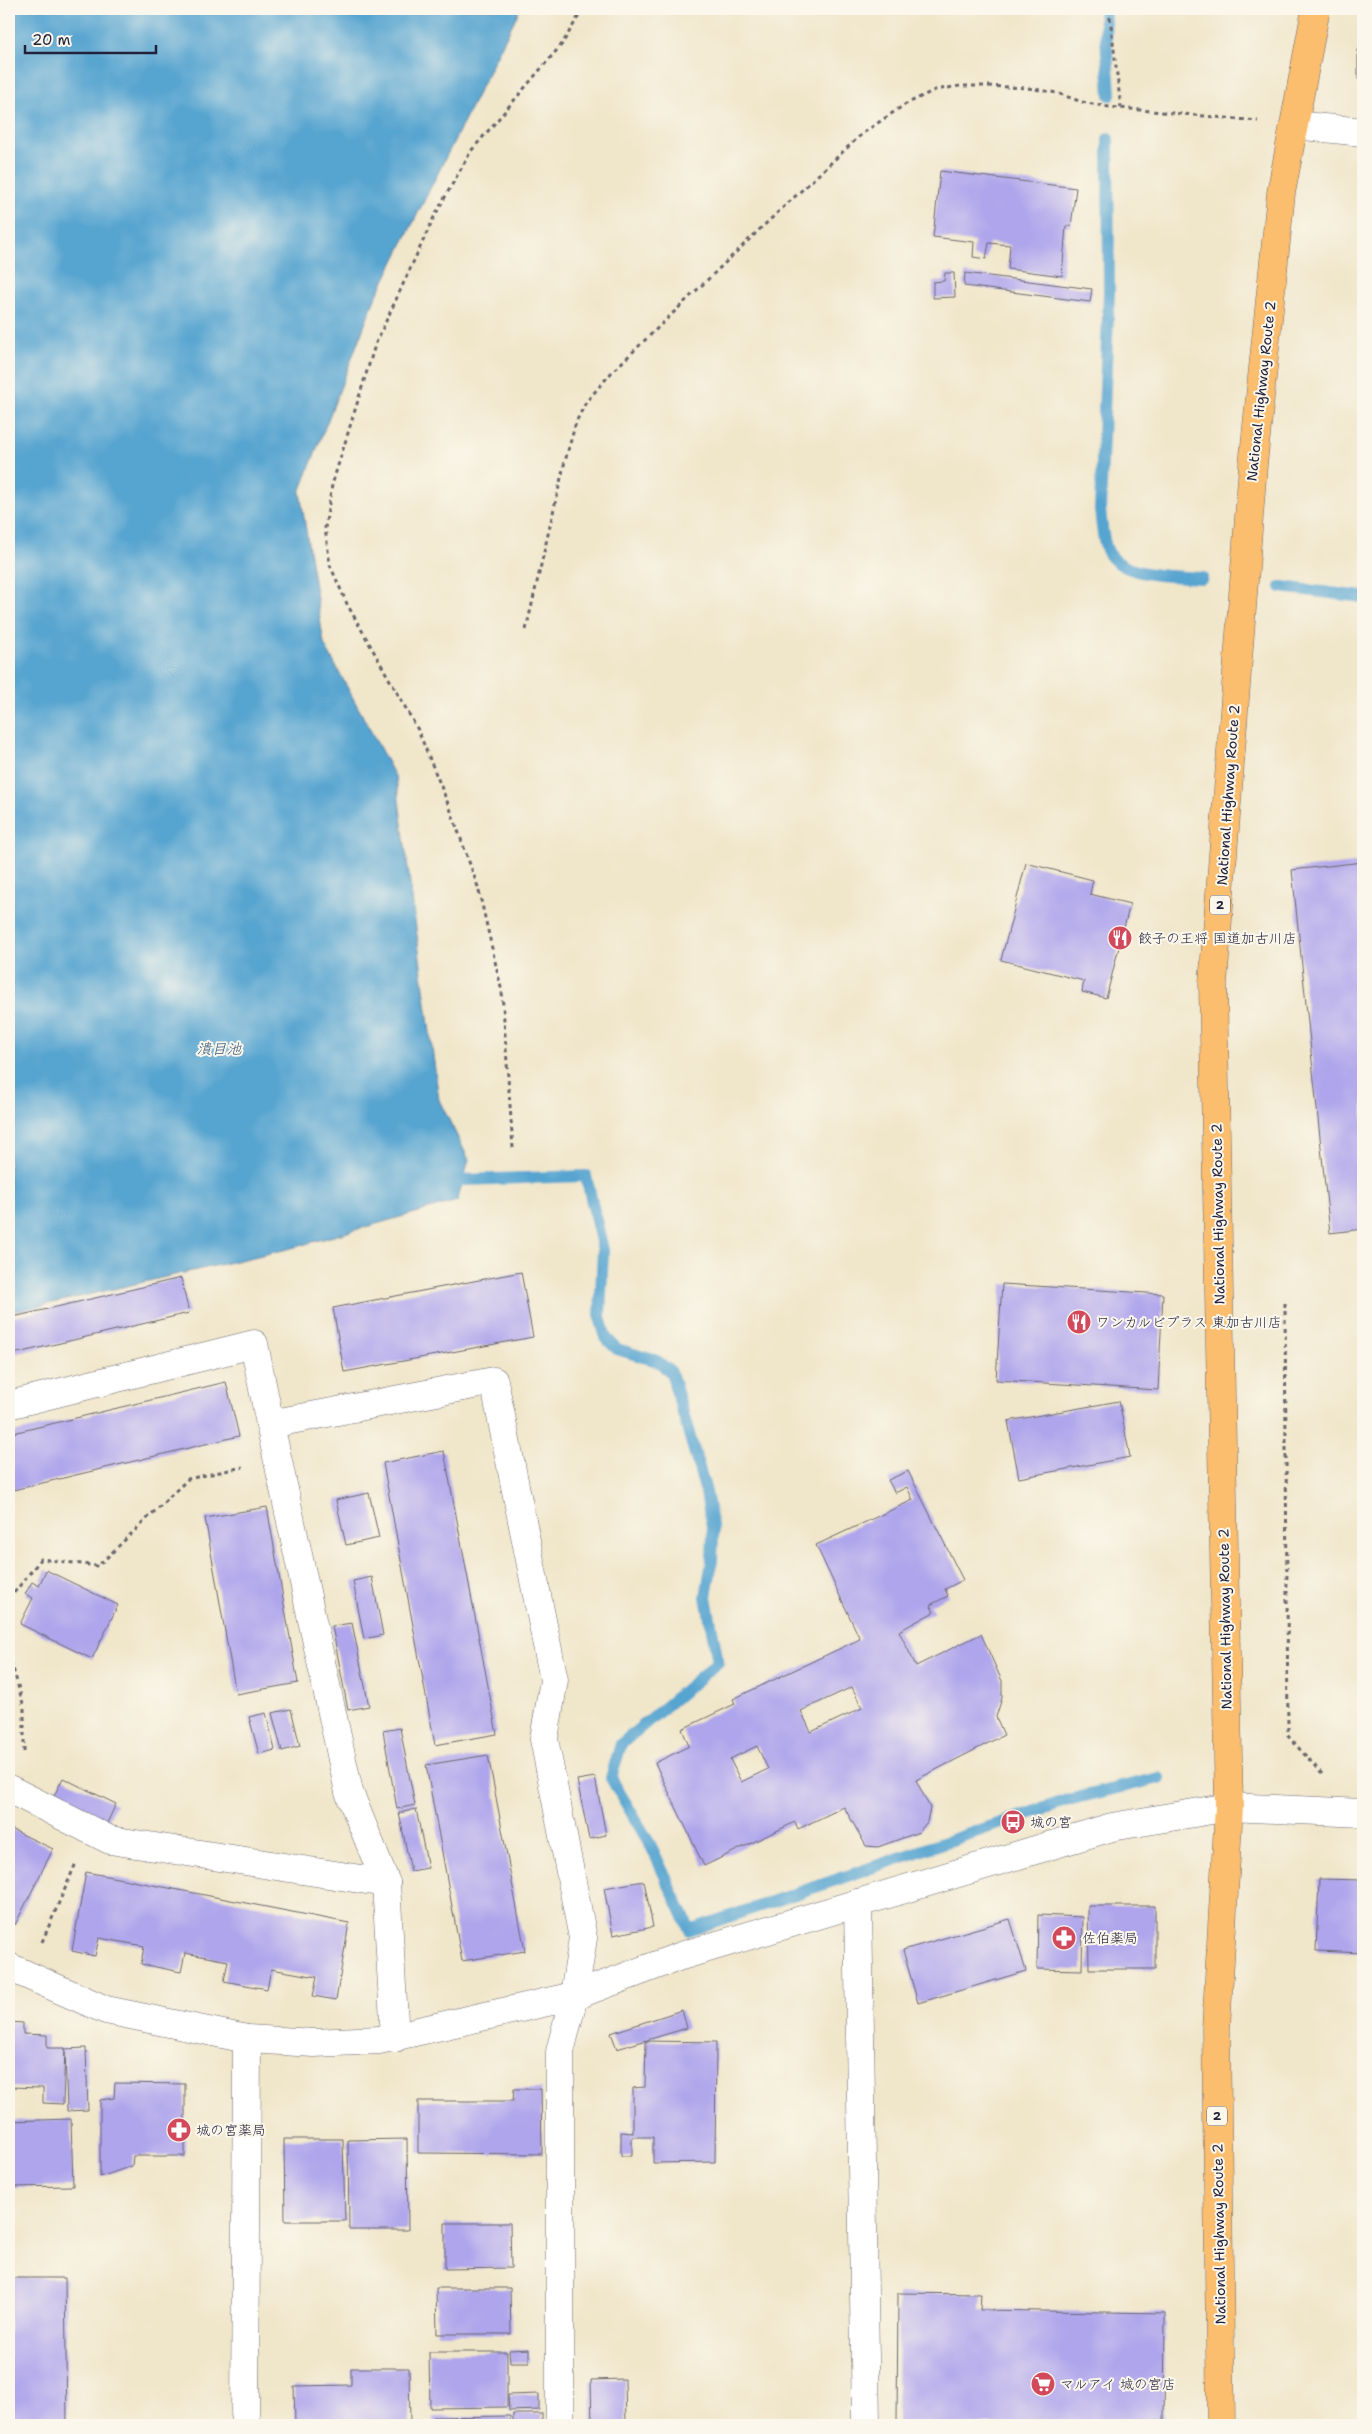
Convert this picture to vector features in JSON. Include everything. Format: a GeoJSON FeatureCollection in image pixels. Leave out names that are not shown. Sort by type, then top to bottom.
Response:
{"type":"FeatureCollection","features":[{"type":"Feature","properties":{"kind":"highway","name":"National Highway Route 2"},"geometry":{"type":"LineString","coordinates":[[1221,2425],[1216,2029],[1229,1807],[1214,984],[1254,455],[1281,192],[1316,9]]}},
{"type":"Feature","properties":{"kind":"street"},"geometry":{"type":"LineString","coordinates":[[1294,124],[1363,132]]}},
{"type":"Feature","properties":{"kind":"street"},"geometry":{"type":"LineString","coordinates":[[9,1405],[254,1344],[349,1792],[386,1883],[395,2038]]}},
{"type":"Feature","properties":{"kind":"street"},"geometry":{"type":"LineString","coordinates":[[270,1424],[494,1381],[554,1680],[544,1739],[583,1938],[574,1996],[560,2052],[560,2425]]}},
{"type":"Feature","properties":{"kind":"street"},"geometry":{"type":"LineString","coordinates":[[16,1793],[110,1840],[386,1883]]}},
{"type":"Feature","properties":{"kind":"street"},"geometry":{"type":"LineString","coordinates":[[18,1971],[106,2010],[247,2039],[314,2043],[395,2038],[574,1996],[681,1956],[1112,1827],[1229,1807],[1363,1813]]}},
{"type":"Feature","properties":{"kind":"street"},"geometry":{"type":"LineString","coordinates":[[858,1903],[866,2425]]}},
{"type":"Feature","properties":{"kind":"street"},"geometry":{"type":"LineString","coordinates":[[245,2425],[247,2039]]}},
{"type":"Feature","properties":{"kind":"path"},"geometry":{"type":"LineString","coordinates":[[512,1148],[502,992],[478,887],[452,811],[418,730],[347,604],[330,564],[325,528],[332,484],[375,344],[435,215],[471,151],[562,44],[582,9]]}},
{"type":"Feature","properties":{"kind":"path"},"geometry":{"type":"LineString","coordinates":[[1109,9],[1121,108]]}},
{"type":"Feature","properties":{"kind":"path"},"geometry":{"type":"LineString","coordinates":[[526,630],[564,465],[576,422],[586,402],[612,372],[863,133],[916,98],[935,90],[960,86],[1028,88],[1057,93],[1082,102],[1121,108],[1294,124]]}},
{"type":"Feature","properties":{"kind":"path"},"geometry":{"type":"LineString","coordinates":[[1284,1303],[1288,1736],[1326,1778]]}},
{"type":"Feature","properties":{"kind":"path"},"geometry":{"type":"LineString","coordinates":[[9,1599],[41,1559],[98,1566],[188,1479],[278,1460]]}},
{"type":"Feature","properties":{"kind":"path"},"geometry":{"type":"LineString","coordinates":[[9,1654],[24,1707],[16,1793]]}},
{"type":"Feature","properties":{"kind":"path"},"geometry":{"type":"LineString","coordinates":[[18,1971],[90,1830]]}},
{"type":"Feature","properties":{"kind":"water","name":"潰目池"},"geometry":{"type":"Polygon","coordinates":[[[9,9],[520,9],[374,301],[300,492],[324,644],[396,778],[439,1100],[469,1160],[457,1201],[288,1249],[9,1313],[9,9]]]}},
{"type":"Feature","properties":{"kind":"building"},"geometry":{"type":"Polygon","coordinates":[[[1358,50],[1363,50],[1363,79],[1358,79],[1358,50]]]}},
{"type":"Feature","properties":{"kind":"building"},"geometry":{"type":"Polygon","coordinates":[[[940,171],[1076,188],[1071,226],[1066,226],[1062,276],[1008,269],[1010,245],[989,243],[986,259],[973,257],[974,242],[933,237],[940,171]]]}},
{"type":"Feature","properties":{"kind":"building"},"geometry":{"type":"Polygon","coordinates":[[[945,273],[954,273],[955,297],[933,298],[933,282],[944,281],[945,273]]]}},
{"type":"Feature","properties":{"kind":"building"},"geometry":{"type":"Polygon","coordinates":[[[965,273],[1092,289],[1090,302],[964,286],[965,273]]]}},
{"type":"Feature","properties":{"kind":"building"},"geometry":{"type":"Polygon","coordinates":[[[1363,862],[1363,1229],[1330,1233],[1292,870],[1363,862]]]}},
{"type":"Feature","properties":{"kind":"building"},"geometry":{"type":"Polygon","coordinates":[[[1026,863],[1093,880],[1090,894],[1130,904],[1106,998],[1082,992],[1084,981],[1001,960],[1026,863]]]}},
{"type":"Feature","properties":{"kind":"building"},"geometry":{"type":"Polygon","coordinates":[[[521,1272],[533,1337],[344,1372],[333,1308],[521,1272]]]}},
{"type":"Feature","properties":{"kind":"building"},"geometry":{"type":"Polygon","coordinates":[[[181,1278],[189,1313],[9,1355],[9,1318],[181,1278]]]}},
{"type":"Feature","properties":{"kind":"building"},"geometry":{"type":"Polygon","coordinates":[[[1002,1284],[1163,1294],[1158,1390],[996,1380],[1002,1284]]]}},
{"type":"Feature","properties":{"kind":"building"},"geometry":{"type":"Polygon","coordinates":[[[226,1382],[239,1436],[9,1491],[9,1434],[226,1382]]]}},
{"type":"Feature","properties":{"kind":"building"},"geometry":{"type":"Polygon","coordinates":[[[1119,1401],[1130,1457],[1019,1478],[1008,1421],[1119,1401]]]}},
{"type":"Feature","properties":{"kind":"building"},"geometry":{"type":"Polygon","coordinates":[[[444,1451],[497,1734],[435,1745],[383,1463],[444,1451]]]}},
{"type":"Feature","properties":{"kind":"building"},"geometry":{"type":"Polygon","coordinates":[[[908,1471],[963,1580],[945,1589],[948,1596],[930,1605],[934,1612],[899,1631],[916,1666],[981,1634],[1002,1681],[1002,1698],[996,1717],[1004,1735],[916,1780],[930,1808],[927,1822],[919,1832],[878,1847],[866,1846],[844,1807],[798,1829],[795,1822],[704,1866],[655,1763],[689,1746],[682,1729],[735,1704],[733,1699],[860,1639],[816,1545],[913,1500],[907,1487],[895,1493],[888,1480],[908,1471]],[[852,1687],[801,1711],[811,1732],[862,1708],[852,1687]],[[757,1746],[730,1759],[741,1782],[768,1769],[757,1746]]]}},
{"type":"Feature","properties":{"kind":"building"},"geometry":{"type":"Polygon","coordinates":[[[369,1493],[379,1538],[346,1545],[336,1500],[369,1493]]]}},
{"type":"Feature","properties":{"kind":"building"},"geometry":{"type":"Polygon","coordinates":[[[267,1507],[298,1683],[236,1694],[205,1518],[267,1507]]]}},
{"type":"Feature","properties":{"kind":"building"},"geometry":{"type":"Polygon","coordinates":[[[46,1570],[118,1605],[92,1659],[20,1624],[33,1598],[25,1594],[32,1582],[39,1586],[46,1570]]]}},
{"type":"Feature","properties":{"kind":"building"},"geometry":{"type":"Polygon","coordinates":[[[372,1577],[383,1635],[364,1639],[353,1581],[372,1577]]]}},
{"type":"Feature","properties":{"kind":"building"},"geometry":{"type":"Polygon","coordinates":[[[352,1623],[369,1706],[348,1710],[332,1626],[352,1623]]]}},
{"type":"Feature","properties":{"kind":"building"},"geometry":{"type":"Polygon","coordinates":[[[291,1709],[300,1746],[282,1751],[272,1713],[291,1709]]]}},
{"type":"Feature","properties":{"kind":"building"},"geometry":{"type":"Polygon","coordinates":[[[266,1713],[275,1750],[259,1754],[249,1717],[266,1713]]]}},
{"type":"Feature","properties":{"kind":"building"},"geometry":{"type":"Polygon","coordinates":[[[400,1728],[415,1805],[397,1809],[383,1731],[400,1728]]]}},
{"type":"Feature","properties":{"kind":"building"},"geometry":{"type":"Polygon","coordinates":[[[488,1755],[525,1951],[462,1961],[426,1765],[488,1755]]]}},
{"type":"Feature","properties":{"kind":"building"},"geometry":{"type":"Polygon","coordinates":[[[595,1777],[606,1835],[589,1839],[577,1780],[595,1777]]]}},
{"type":"Feature","properties":{"kind":"building"},"geometry":{"type":"Polygon","coordinates":[[[63,1778],[116,1804],[106,1825],[53,1798],[63,1778]]]}},
{"type":"Feature","properties":{"kind":"building"},"geometry":{"type":"Polygon","coordinates":[[[416,1809],[428,1868],[411,1871],[399,1813],[416,1809]]]}},
{"type":"Feature","properties":{"kind":"building"},"geometry":{"type":"Polygon","coordinates":[[[9,1828],[53,1849],[15,1925],[9,1922],[9,1828]]]}},
{"type":"Feature","properties":{"kind":"building"},"geometry":{"type":"Polygon","coordinates":[[[86,1872],[349,1923],[336,2000],[313,1996],[317,1977],[271,1969],[267,1989],[224,1981],[228,1961],[185,1953],[181,1972],[141,1964],[144,1946],[99,1938],[95,1956],[72,1951],[86,1872]]]}},
{"type":"Feature","properties":{"kind":"building"},"geometry":{"type":"Polygon","coordinates":[[[1319,1879],[1363,1880],[1363,1953],[1316,1951],[1319,1879]]]}},
{"type":"Feature","properties":{"kind":"building"},"geometry":{"type":"Polygon","coordinates":[[[644,1881],[653,1927],[613,1935],[604,1888],[644,1881]]]}},
{"type":"Feature","properties":{"kind":"building"},"geometry":{"type":"Polygon","coordinates":[[[1088,1906],[1155,1906],[1155,1969],[1089,1969],[1088,1906]]]}},
{"type":"Feature","properties":{"kind":"building"},"geometry":{"type":"Polygon","coordinates":[[[1038,1915],[1083,1917],[1082,1970],[1037,1969],[1038,1915]]]}},
{"type":"Feature","properties":{"kind":"building"},"geometry":{"type":"Polygon","coordinates":[[[1010,1919],[1026,1971],[918,2003],[903,1950],[1010,1919]]]}},
{"type":"Feature","properties":{"kind":"building"},"geometry":{"type":"Polygon","coordinates":[[[682,2010],[687,2028],[617,2049],[611,2033],[682,2010]]]}},
{"type":"Feature","properties":{"kind":"building"},"geometry":{"type":"Polygon","coordinates":[[[9,2022],[23,2023],[23,2034],[47,2035],[47,2048],[65,2048],[63,2104],[43,2103],[43,2088],[9,2087],[9,2022]]]}},
{"type":"Feature","properties":{"kind":"building"},"geometry":{"type":"Polygon","coordinates":[[[646,2041],[716,2042],[715,2162],[653,2163],[653,2137],[632,2137],[632,2156],[621,2156],[621,2132],[633,2133],[633,2088],[645,2087],[646,2041]]]}},
{"type":"Feature","properties":{"kind":"building"},"geometry":{"type":"Polygon","coordinates":[[[86,2048],[88,2110],[67,2111],[65,2049],[86,2048]]]}},
{"type":"Feature","properties":{"kind":"building"},"geometry":{"type":"Polygon","coordinates":[[[115,2083],[185,2084],[185,2156],[133,2156],[132,2166],[100,2177],[100,2100],[114,2098],[115,2083]]]}},
{"type":"Feature","properties":{"kind":"building"},"geometry":{"type":"Polygon","coordinates":[[[514,2089],[541,2089],[542,2154],[418,2153],[418,2101],[513,2101],[514,2089]]]}},
{"type":"Feature","properties":{"kind":"building"},"geometry":{"type":"Polygon","coordinates":[[[71,2119],[73,2186],[9,2187],[9,2121],[71,2119]]]}},
{"type":"Feature","properties":{"kind":"building"},"geometry":{"type":"Polygon","coordinates":[[[284,2139],[343,2139],[345,2221],[285,2221],[284,2139]]]}},
{"type":"Feature","properties":{"kind":"building"},"geometry":{"type":"Polygon","coordinates":[[[407,2139],[408,2230],[349,2230],[348,2140],[407,2139]]]}},
{"type":"Feature","properties":{"kind":"building"},"geometry":{"type":"Polygon","coordinates":[[[445,2223],[510,2223],[511,2268],[445,2269],[445,2223]]]}},
{"type":"Feature","properties":{"kind":"building"},"geometry":{"type":"Polygon","coordinates":[[[9,2278],[65,2278],[67,2425],[9,2425],[9,2278]]]}},
{"type":"Feature","properties":{"kind":"building"},"geometry":{"type":"Polygon","coordinates":[[[436,2288],[510,2288],[511,2334],[437,2334],[436,2288]]]}},
{"type":"Feature","properties":{"kind":"building"},"geometry":{"type":"Polygon","coordinates":[[[898,2293],[981,2294],[980,2310],[1165,2313],[1164,2425],[897,2425],[898,2293]]]}},
{"type":"Feature","properties":{"kind":"building"},"geometry":{"type":"Polygon","coordinates":[[[529,2349],[529,2362],[510,2362],[509,2350],[529,2349]]]}},
{"type":"Feature","properties":{"kind":"building"},"geometry":{"type":"Polygon","coordinates":[[[429,2352],[507,2352],[507,2407],[430,2408],[429,2352]]]}},
{"type":"Feature","properties":{"kind":"building"},"geometry":{"type":"Polygon","coordinates":[[[351,2368],[409,2368],[410,2425],[295,2424],[294,2386],[351,2385],[351,2368]]]}},
{"type":"Feature","properties":{"kind":"building"},"geometry":{"type":"Polygon","coordinates":[[[625,2379],[626,2425],[592,2425],[591,2380],[625,2379]]]}},
{"type":"Feature","properties":{"kind":"building"},"geometry":{"type":"Polygon","coordinates":[[[539,2394],[539,2410],[509,2411],[508,2395],[539,2394]]]}},
{"type":"Feature","properties":{"kind":"building"},"geometry":{"type":"Polygon","coordinates":[[[513,2414],[542,2414],[542,2425],[513,2425],[513,2414]]]}},
{"type":"Feature","properties":{"kind":"building"},"geometry":{"type":"Polygon","coordinates":[[[510,2416],[510,2425],[433,2425],[433,2417],[510,2416]]]}},
{"type":"Feature","properties":{"kind":"waterway"},"geometry":{"type":"LineString","coordinates":[[1104,9],[1110,95]]}},
{"type":"Feature","properties":{"kind":"waterway"},"geometry":{"type":"LineString","coordinates":[[1108,139],[1109,292],[1100,510],[1103,537],[1108,552],[1125,567],[1151,574],[1202,578]]}},
{"type":"Feature","properties":{"kind":"waterway"},"geometry":{"type":"LineString","coordinates":[[1281,587],[1363,597]]}},
{"type":"Feature","properties":{"kind":"waterway"},"geometry":{"type":"LineString","coordinates":[[463,1180],[586,1176],[603,1250],[600,1317],[606,1338],[617,1349],[657,1361],[671,1372],[706,1492],[713,1532],[712,1561],[706,1597],[718,1662],[621,1744],[611,1778],[651,1846],[690,1930],[1068,1800],[1159,1778]]}},
{"type":"Feature","properties":{"kind":"place","name":"餃子の王将 国道加古川店"},"geometry":{"type":"Point","coordinates":[1120,938]}},
{"type":"Feature","properties":{"kind":"place","name":"ワンカルビプラス 東加古川店"},"geometry":{"type":"Point","coordinates":[1079,1322]}},
{"type":"Feature","properties":{"kind":"place","name":"城の宮"},"geometry":{"type":"Point","coordinates":[1013,1822]}},
{"type":"Feature","properties":{"kind":"place","name":"佐伯薬局"},"geometry":{"type":"Point","coordinates":[1064,1938]}},
{"type":"Feature","properties":{"kind":"place","name":"城の宮薬局"},"geometry":{"type":"Point","coordinates":[179,2130]}},
{"type":"Feature","properties":{"kind":"place","name":"マルアイ 城の宮店"},"geometry":{"type":"Point","coordinates":[1043,2384]}}]}
